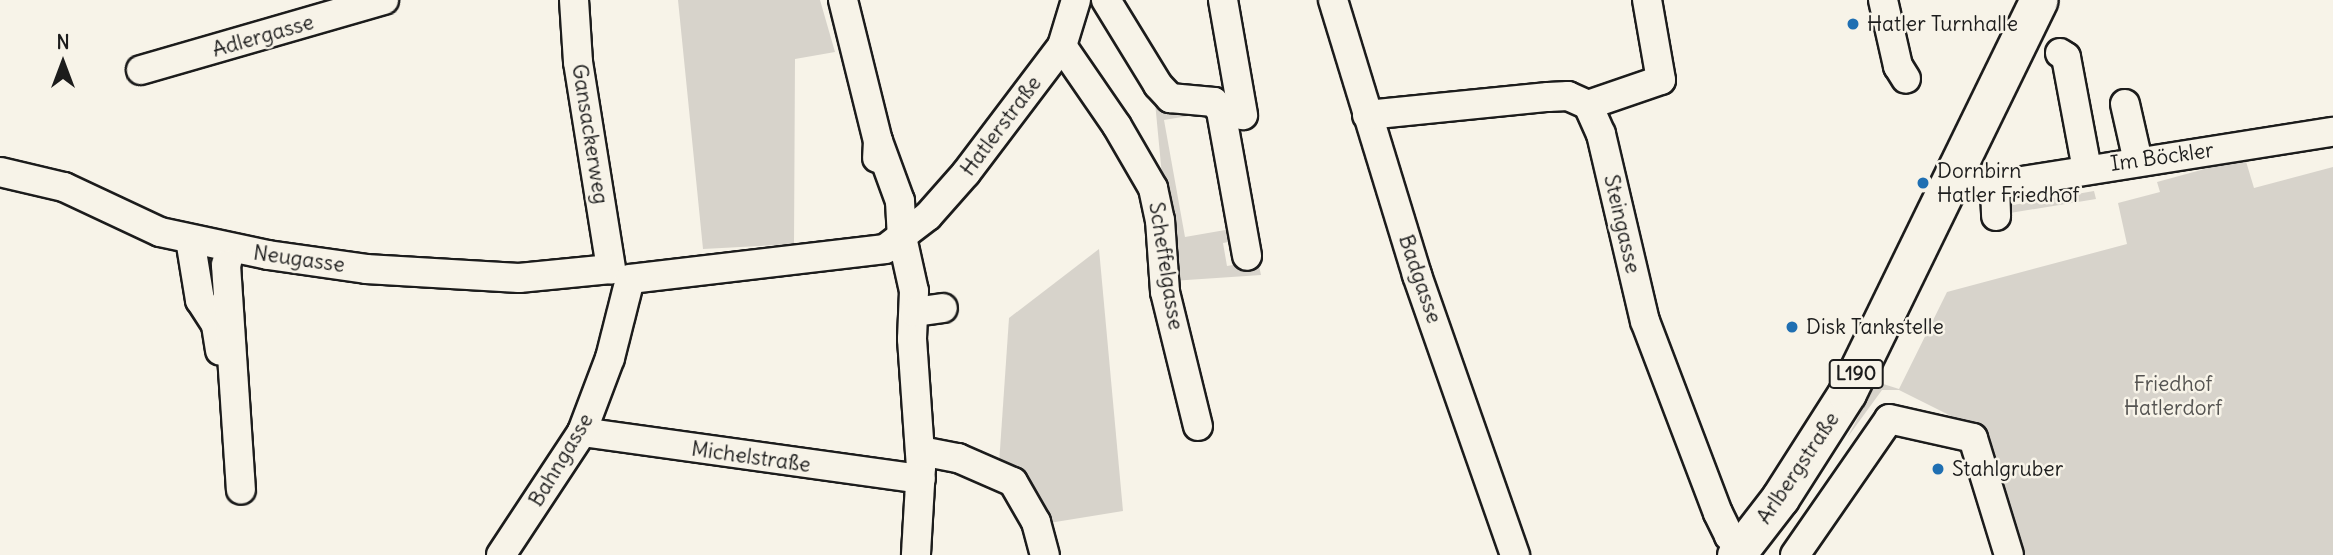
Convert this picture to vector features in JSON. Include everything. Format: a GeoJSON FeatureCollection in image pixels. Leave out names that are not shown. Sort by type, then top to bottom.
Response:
{"type":"FeatureCollection","features":[{"type":"Feature","properties":{"kind":"main road","name":"Arlbergstraße"},"geometry":{"type":"LineString","coordinates":[[1740,551],[1847,393],[2039,0]]}},
{"type":"Feature","properties":{"kind":"street","name":"Adlergasse"},"geometry":{"type":"LineString","coordinates":[[141,69],[384,0]]}},
{"type":"Feature","properties":{"kind":"street","name":"Gansackerweg"},"geometry":{"type":"LineString","coordinates":[[574,0],[578,62],[620,274]]}},
{"type":"Feature","properties":{"kind":"street"},"geometry":{"type":"LineString","coordinates":[[843,0],[878,141],[877,168],[897,240],[897,282],[914,325],[921,451],[916,555]]}},
{"type":"Feature","properties":{"kind":"street","name":"Hatlerstraße"},"geometry":{"type":"LineString","coordinates":[[897,240],[928,216],[966,173],[1062,46],[1076,0]]}},
{"type":"Feature","properties":{"kind":"street"},"geometry":{"type":"LineString","coordinates":[[1106,0],[1158,85],[1170,98],[1214,102],[1221,111],[1247,256]]}},
{"type":"Feature","properties":{"kind":"street"},"geometry":{"type":"LineString","coordinates":[[1223,0],[1243,115]]}},
{"type":"Feature","properties":{"kind":"street","name":"Badgasse"},"geometry":{"type":"LineString","coordinates":[[1333,0],[1417,275],[1515,555]]}},
{"type":"Feature","properties":{"kind":"street"},"geometry":{"type":"LineString","coordinates":[[1367,115],[1568,96],[1588,105],[1661,80],[1647,0]]}},
{"type":"Feature","properties":{"kind":"street"},"geometry":{"type":"LineString","coordinates":[[1883,0],[1898,66],[1906,79]]}},
{"type":"Feature","properties":{"kind":"street","name":"Scheffelgasse"},"geometry":{"type":"LineString","coordinates":[[1062,46],[1117,126],[1157,201],[1165,292],[1198,426]]}},
{"type":"Feature","properties":{"kind":"street"},"geometry":{"type":"LineString","coordinates":[[2060,53],[2066,57],[2087,169]]}},
{"type":"Feature","properties":{"kind":"street"},"geometry":{"type":"LineString","coordinates":[[2124,104],[2138,160]]}},
{"type":"Feature","properties":{"kind":"street","name":"Steingasse"},"geometry":{"type":"LineString","coordinates":[[1588,105],[1601,134],[1645,321],[1718,513],[1740,551]]}},
{"type":"Feature","properties":{"kind":"street","name":"Im Böckler"},"geometry":{"type":"LineString","coordinates":[[1951,178],[1973,186],[1995,185],[2138,160],[2333,132]]}},
{"type":"Feature","properties":{"kind":"street","name":"Neugasse"},"geometry":{"type":"LineString","coordinates":[[0,172],[64,187],[160,232],[231,248],[425,273],[519,278],[620,274]]}},
{"type":"Feature","properties":{"kind":"street"},"geometry":{"type":"LineString","coordinates":[[1995,185],[1996,216]]}},
{"type":"Feature","properties":{"kind":"street"},"geometry":{"type":"LineString","coordinates":[[190,239],[200,300],[220,343],[234,483],[226,265],[231,248]]}},
{"type":"Feature","properties":{"kind":"street"},"geometry":{"type":"LineString","coordinates":[[620,274],[868,254],[897,240]]}},
{"type":"Feature","properties":{"kind":"street","name":"Bahngasse"},"geometry":{"type":"LineString","coordinates":[[501,555],[582,432],[610,358],[620,274]]}},
{"type":"Feature","properties":{"kind":"street"},"geometry":{"type":"LineString","coordinates":[[914,325],[943,309]]}},
{"type":"Feature","properties":{"kind":"street"},"geometry":{"type":"LineString","coordinates":[[1795,555],[1889,419],[1973,438],[2009,555]]}},
{"type":"Feature","properties":{"kind":"street","name":"Michelstraße"},"geometry":{"type":"LineString","coordinates":[[582,432],[921,479]]}},
{"type":"Feature","properties":{"kind":"street"},"geometry":{"type":"LineString","coordinates":[[921,451],[958,458],[1013,482],[1036,522],[1045,555]]}},
{"type":"Feature","properties":{"kind":"green space"},"geometry":{"type":"Polygon","coordinates":[[[678,0],[820,0],[835,52],[795,59],[794,244],[703,249],[678,0]]]}},
{"type":"Feature","properties":{"kind":"green space"},"geometry":{"type":"Polygon","coordinates":[[[1155,102],[1200,114],[1164,120],[1185,237],[1231,229],[1234,241],[1223,243],[1227,266],[1258,261],[1261,275],[1172,281],[1155,102]]]}},
{"type":"Feature","properties":{"kind":"green space","name":"Friedhof Hatlerdorf"},"geometry":{"type":"Polygon","coordinates":[[[2245,158],[2254,188],[2333,167],[2333,555],[2023,555],[1987,434],[1899,390],[1882,390],[1847,438],[1877,382],[1899,389],[1947,292],[2127,244],[2118,203],[2160,192],[2157,182],[2245,158]]]}},
{"type":"Feature","properties":{"kind":"green space"},"geometry":{"type":"Polygon","coordinates":[[[2094,191],[2096,199],[2004,214],[2004,197],[2011,196],[2013,205],[2094,191]]]}},
{"type":"Feature","properties":{"kind":"green space"},"geometry":{"type":"Polygon","coordinates":[[[1099,249],[1123,511],[1043,524],[999,464],[1009,318],[1099,249]]]}},
{"type":"Feature","properties":{"kind":"place","name":"Hatler Turnhalle"},"geometry":{"type":"Point","coordinates":[1853,24]}},
{"type":"Feature","properties":{"kind":"place","name":"Dornbirn Hatler Friedhof"},"geometry":{"type":"Point","coordinates":[1923,183]}},
{"type":"Feature","properties":{"kind":"place","name":"Disk Tankstelle"},"geometry":{"type":"Point","coordinates":[1792,327]}},
{"type":"Feature","properties":{"kind":"place","name":"Stahlgruber"},"geometry":{"type":"Point","coordinates":[1938,469]}}]}
